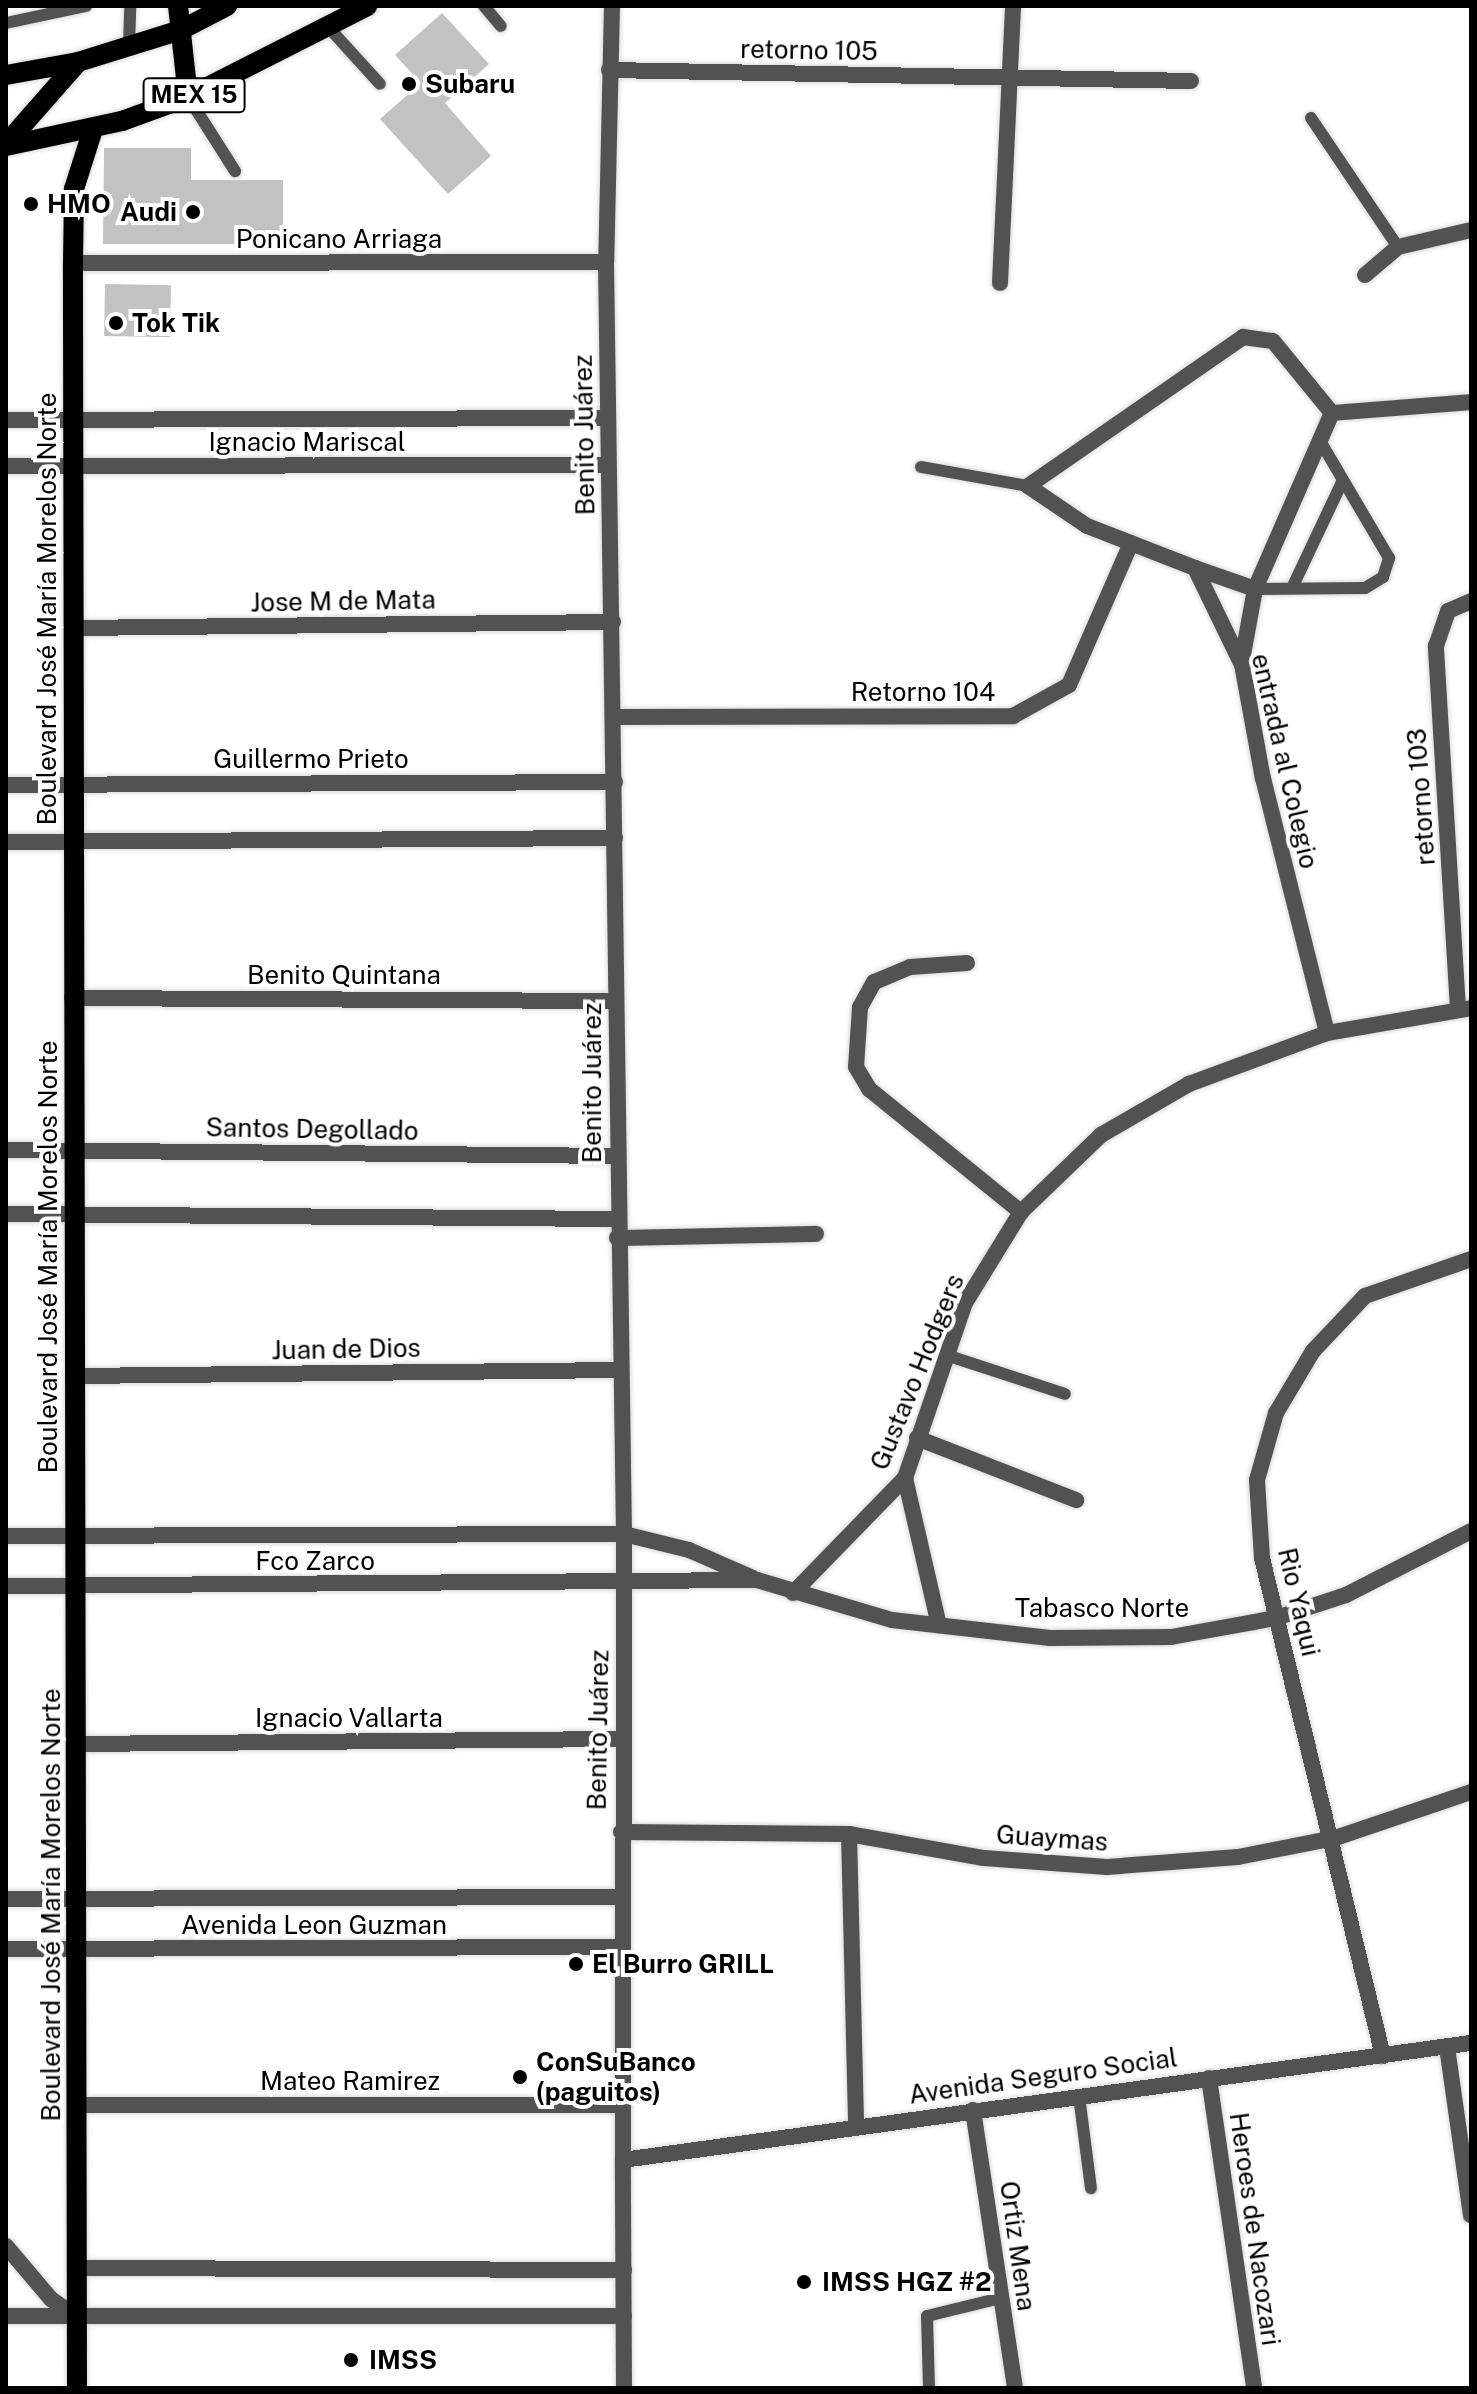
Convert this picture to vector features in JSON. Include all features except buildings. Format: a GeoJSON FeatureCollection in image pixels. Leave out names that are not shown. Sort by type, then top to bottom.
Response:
{"type":"FeatureCollection","features":[{"type":"Feature","properties":{"kind":"main road"},"geometry":{"type":"LineString","coordinates":[[178,6],[188,97]]}},
{"type":"Feature","properties":{"kind":"main road","name":"MEX 15"},"geometry":{"type":"LineString","coordinates":[[6,75],[78,62],[181,30],[227,6]]}},
{"type":"Feature","properties":{"kind":"main road","name":"MEX 15"},"geometry":{"type":"LineString","coordinates":[[6,145],[93,129],[188,97],[330,29],[367,6]]}},
{"type":"Feature","properties":{"kind":"main road"},"geometry":{"type":"LineString","coordinates":[[6,145],[78,62]]}},
{"type":"Feature","properties":{"kind":"main road","name":"Boulevard José María Morelos Norte"},"geometry":{"type":"LineString","coordinates":[[77,2388],[73,263],[74,189],[93,129]]}},
{"type":"Feature","properties":{"kind":"street","name":"Benito Juárez"},"geometry":{"type":"LineString","coordinates":[[612,6],[606,262],[615,782],[618,1370],[624,1534],[620,1739],[624,2388]]}},
{"type":"Feature","properties":{"kind":"street"},"geometry":{"type":"LineString","coordinates":[[1000,283],[1013,6]]}},
{"type":"Feature","properties":{"kind":"street","name":"retorno 105"},"geometry":{"type":"LineString","coordinates":[[609,70],[1191,81]]}},
{"type":"Feature","properties":{"kind":"street"},"geometry":{"type":"LineString","coordinates":[[1365,275],[1398,247],[1471,230]]}},
{"type":"Feature","properties":{"kind":"street","name":"Ponicano Arriaga"},"geometry":{"type":"LineString","coordinates":[[73,263],[606,262]]}},
{"type":"Feature","properties":{"kind":"street"},"geometry":{"type":"LineString","coordinates":[[1255,589],[1131,543],[1047,504],[1028,486],[1229,342],[1258,337],[1284,352],[1332,413]]}},
{"type":"Feature","properties":{"kind":"street"},"geometry":{"type":"LineString","coordinates":[[1332,413],[1471,402]]}},
{"type":"Feature","properties":{"kind":"street"},"geometry":{"type":"LineString","coordinates":[[1242,665],[1255,589],[1332,413]]}},
{"type":"Feature","properties":{"kind":"street","name":"Ignacio Mariscal"},"geometry":{"type":"LineString","coordinates":[[6,420],[607,418]]}},
{"type":"Feature","properties":{"kind":"street","name":"Ignacio Mariscal"},"geometry":{"type":"LineString","coordinates":[[6,466],[608,465]]}},
{"type":"Feature","properties":{"kind":"street","name":"Retorno 104"},"geometry":{"type":"LineString","coordinates":[[614,717],[1013,716],[1069,685],[1131,543]]}},
{"type":"Feature","properties":{"kind":"street","name":"entrada al Colegio"},"geometry":{"type":"LineString","coordinates":[[1195,568],[1242,665],[1327,1033]]}},
{"type":"Feature","properties":{"kind":"street","name":"retorno 103"},"geometry":{"type":"LineString","coordinates":[[1465,1008],[1436,646],[1448,611],[1471,601]]}},
{"type":"Feature","properties":{"kind":"street","name":"Jose M de Mata"},"geometry":{"type":"LineString","coordinates":[[74,628],[613,622]]}},
{"type":"Feature","properties":{"kind":"street","name":"Guillermo Prieto"},"geometry":{"type":"LineString","coordinates":[[6,785],[615,782]]}},
{"type":"Feature","properties":{"kind":"street"},"geometry":{"type":"LineString","coordinates":[[6,842],[615,838]]}},
{"type":"Feature","properties":{"kind":"street"},"geometry":{"type":"LineString","coordinates":[[967,963],[910,967],[874,982],[860,1007],[856,1067],[869,1089],[1021,1212]]}},
{"type":"Feature","properties":{"kind":"street","name":"Benito Quintana"},"geometry":{"type":"LineString","coordinates":[[72,998],[616,1001]]}},
{"type":"Feature","properties":{"kind":"street","name":"Gustavo Hodgers"},"geometry":{"type":"LineString","coordinates":[[793,1593],[905,1478],[965,1303],[1021,1212],[1101,1135],[1189,1084],[1327,1033],[1465,1008]]}},
{"type":"Feature","properties":{"kind":"street","name":"Santos Degollado"},"geometry":{"type":"LineString","coordinates":[[6,1150],[617,1156]]}},
{"type":"Feature","properties":{"kind":"street"},"geometry":{"type":"LineString","coordinates":[[6,1214],[617,1219]]}},
{"type":"Feature","properties":{"kind":"street"},"geometry":{"type":"LineString","coordinates":[[617,1238],[816,1234]]}},
{"type":"Feature","properties":{"kind":"street","name":"Rio Yaqui"},"geometry":{"type":"LineString","coordinates":[[1383,2056],[1335,1838],[1262,1558],[1257,1480],[1276,1413],[1313,1351],[1365,1296],[1445,1262],[1471,1259]]}},
{"type":"Feature","properties":{"kind":"street","name":"Juan de Dios"},"geometry":{"type":"LineString","coordinates":[[75,1376],[618,1370]]}},
{"type":"Feature","properties":{"kind":"street"},"geometry":{"type":"LineString","coordinates":[[917,1438],[1076,1500]]}},
{"type":"Feature","properties":{"kind":"street"},"geometry":{"type":"LineString","coordinates":[[905,1478],[939,1625]]}},
{"type":"Feature","properties":{"kind":"street","name":"Tabasco Norte"},"geometry":{"type":"LineString","coordinates":[[624,1584],[757,1580],[793,1593],[939,1625],[1050,1638],[1171,1637],[1276,1618],[1346,1595],[1471,1531]]}},
{"type":"Feature","properties":{"kind":"street"},"geometry":{"type":"LineString","coordinates":[[624,1534],[689,1550],[757,1580]]}},
{"type":"Feature","properties":{"kind":"street","name":"Fco Zarco"},"geometry":{"type":"LineString","coordinates":[[6,1536],[624,1534]]}},
{"type":"Feature","properties":{"kind":"street","name":"Fco Zarco"},"geometry":{"type":"LineString","coordinates":[[6,1586],[624,1584]]}},
{"type":"Feature","properties":{"kind":"street","name":"Ignacio Vallarta"},"geometry":{"type":"LineString","coordinates":[[77,1744],[620,1739]]}},
{"type":"Feature","properties":{"kind":"street","name":"Guaymas"},"geometry":{"type":"LineString","coordinates":[[621,1832],[849,1834],[984,1858],[1107,1867],[1238,1857],[1335,1838],[1471,1792]]}},
{"type":"Feature","properties":{"kind":"street"},"geometry":{"type":"LineString","coordinates":[[849,1834],[856,2127]]}},
{"type":"Feature","properties":{"kind":"street","name":"Avenida Leon Guzman"},"geometry":{"type":"LineString","coordinates":[[6,1899],[622,1897]]}},
{"type":"Feature","properties":{"kind":"street","name":"Avenida Leon Guzman"},"geometry":{"type":"LineString","coordinates":[[6,1949],[622,1947]]}},
{"type":"Feature","properties":{"kind":"street","name":"Avenida Seguro Social"},"geometry":{"type":"LineString","coordinates":[[623,2160],[1471,2043]]}},
{"type":"Feature","properties":{"kind":"street"},"geometry":{"type":"LineString","coordinates":[[1447,2047],[1471,2215]]}},
{"type":"Feature","properties":{"kind":"street","name":"Heroes de Nacozari"},"geometry":{"type":"LineString","coordinates":[[1209,2078],[1254,2388]]}},
{"type":"Feature","properties":{"kind":"street","name":"Mateo Ramirez"},"geometry":{"type":"LineString","coordinates":[[77,2105],[623,2105]]}},
{"type":"Feature","properties":{"kind":"street","name":"Ortiz Mena"},"geometry":{"type":"LineString","coordinates":[[973,2110],[1015,2388]]}},
{"type":"Feature","properties":{"kind":"street"},"geometry":{"type":"LineString","coordinates":[[6,2246],[51,2299],[77,2317]]}},
{"type":"Feature","properties":{"kind":"street"},"geometry":{"type":"LineString","coordinates":[[77,2268],[624,2270]]}},
{"type":"Feature","properties":{"kind":"street"},"geometry":{"type":"LineString","coordinates":[[6,2316],[624,2316]]}},
{"type":"Feature","properties":{"kind":"lane"},"geometry":{"type":"LineString","coordinates":[[6,23],[85,6]]}},
{"type":"Feature","properties":{"kind":"lane"},"geometry":{"type":"LineString","coordinates":[[129,44],[130,6]]}},
{"type":"Feature","properties":{"kind":"lane"},"geometry":{"type":"LineString","coordinates":[[484,6],[501,26]]}},
{"type":"Feature","properties":{"kind":"lane"},"geometry":{"type":"LineString","coordinates":[[330,29],[380,84]]}},
{"type":"Feature","properties":{"kind":"lane"},"geometry":{"type":"LineString","coordinates":[[188,97],[235,171]]}},
{"type":"Feature","properties":{"kind":"lane"},"geometry":{"type":"LineString","coordinates":[[1311,118],[1398,247]]}},
{"type":"Feature","properties":{"kind":"lane"},"geometry":{"type":"LineString","coordinates":[[1255,589],[1365,588],[1383,577],[1389,558],[1320,441]]}},
{"type":"Feature","properties":{"kind":"lane"},"geometry":{"type":"LineString","coordinates":[[921,467],[1028,486]]}},
{"type":"Feature","properties":{"kind":"lane"},"geometry":{"type":"LineString","coordinates":[[1292,588],[1343,480]]}},
{"type":"Feature","properties":{"kind":"lane"},"geometry":{"type":"LineString","coordinates":[[946,1355],[1065,1394]]}},
{"type":"Feature","properties":{"kind":"lane"},"geometry":{"type":"LineString","coordinates":[[1079,2096],[1091,2188]]}},
{"type":"Feature","properties":{"kind":"lane"},"geometry":{"type":"LineString","coordinates":[[929,2388],[927,2316],[1001,2298]]}},
{"type":"Feature","properties":{"kind":"place","name":"Subaru"},"geometry":{"type":"Point","coordinates":[409,84]}},
{"type":"Feature","properties":{"kind":"place","name":"HMO"},"geometry":{"type":"Point","coordinates":[31,204]}},
{"type":"Feature","properties":{"kind":"place","name":"Audi"},"geometry":{"type":"Point","coordinates":[193,212]}},
{"type":"Feature","properties":{"kind":"place","name":"Tok Tik"},"geometry":{"type":"Point","coordinates":[116,323]}},
{"type":"Feature","properties":{"kind":"place","name":"El Burro GRILL"},"geometry":{"type":"Point","coordinates":[576,1964]}},
{"type":"Feature","properties":{"kind":"place","name":"ConSuBanco (paguitos)"},"geometry":{"type":"Point","coordinates":[520,2077]}},
{"type":"Feature","properties":{"kind":"place","name":"IMSS HGZ #2"},"geometry":{"type":"Point","coordinates":[804,2282]}},
{"type":"Feature","properties":{"kind":"place","name":"IMSS"},"geometry":{"type":"Point","coordinates":[351,2360]}}]}
